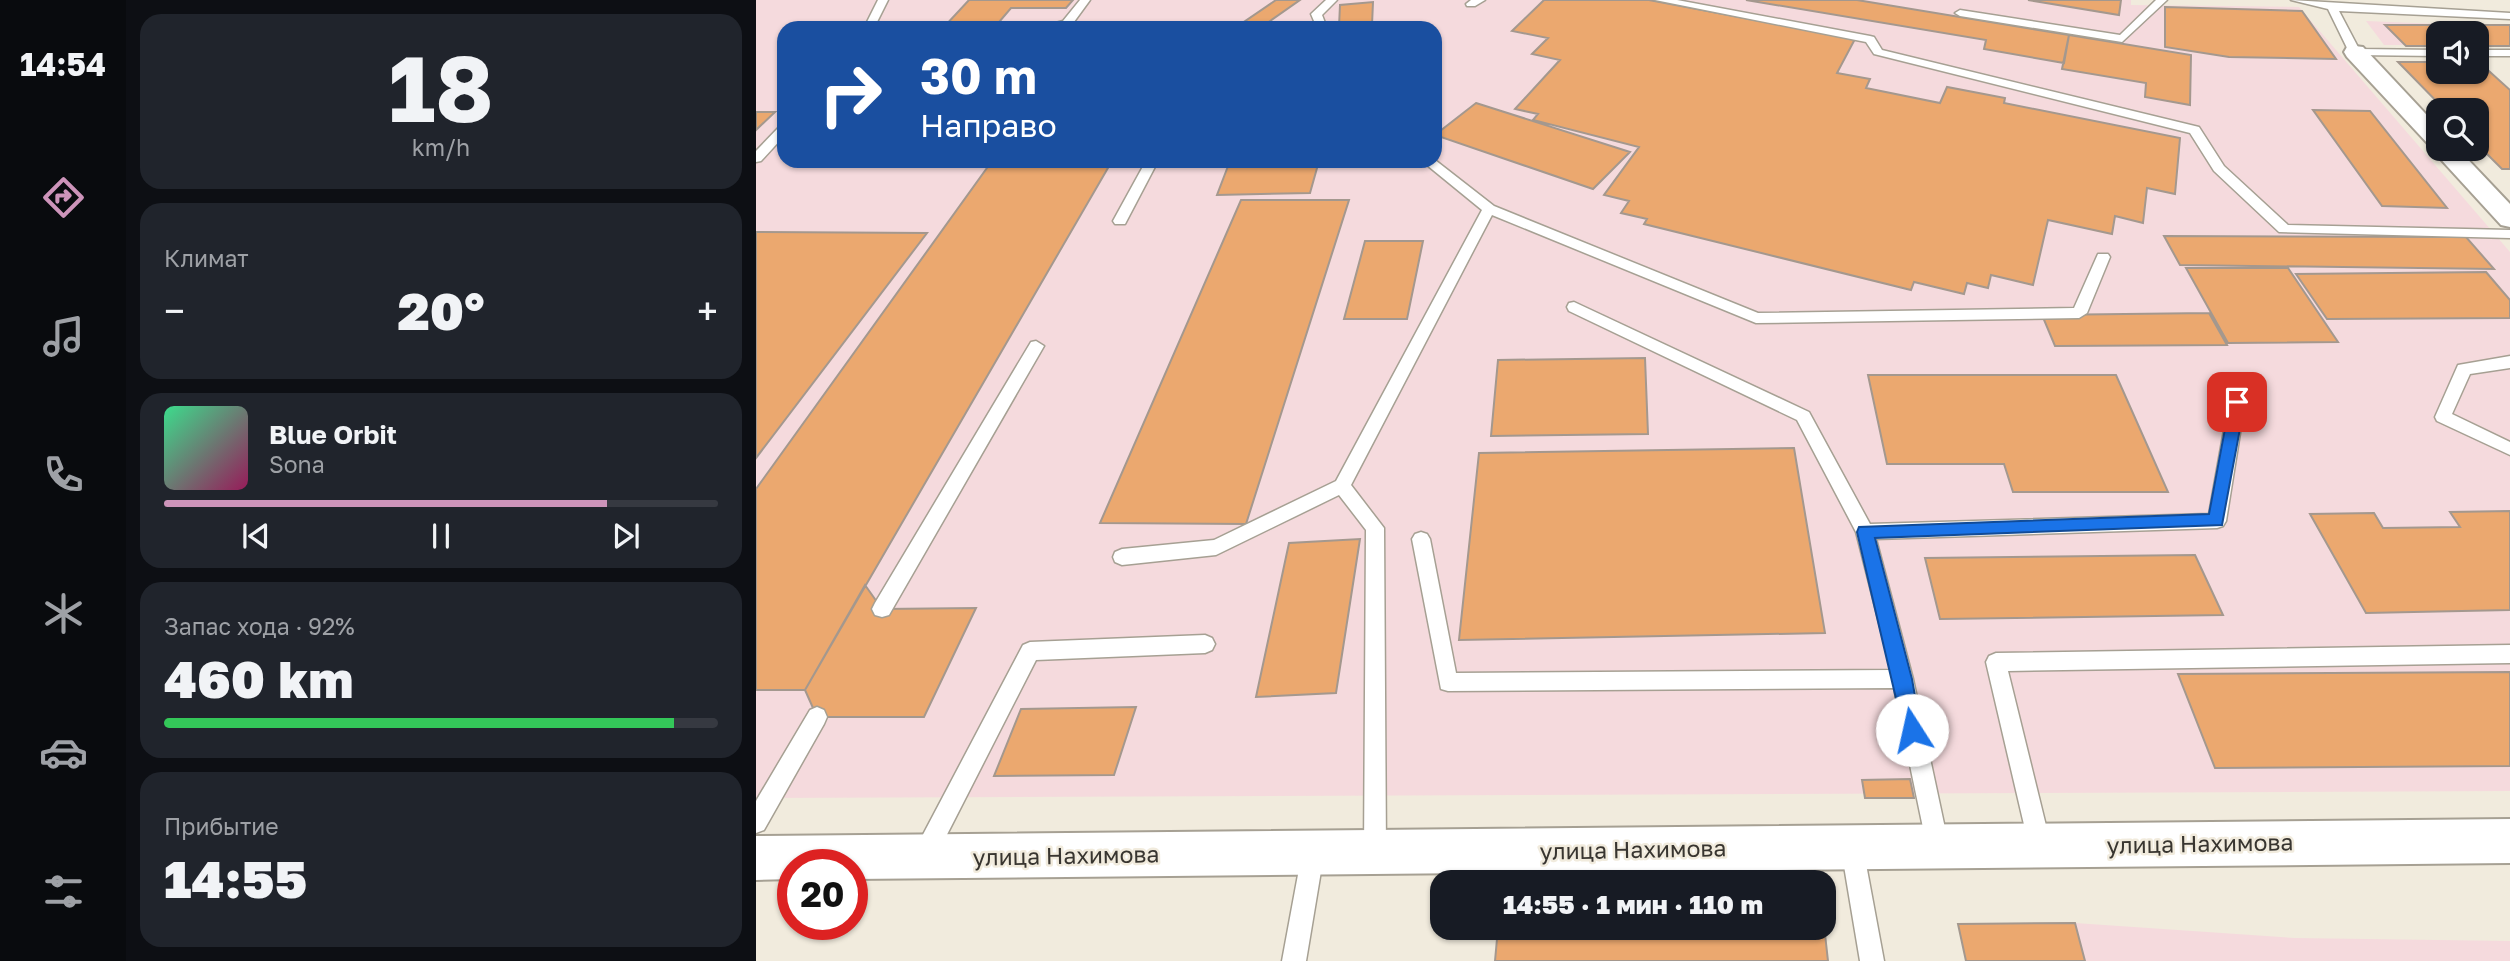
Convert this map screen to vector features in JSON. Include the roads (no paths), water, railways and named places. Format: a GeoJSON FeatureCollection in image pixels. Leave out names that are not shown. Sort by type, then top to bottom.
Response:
{"type":"FeatureCollection","features":[{"type":"Feature","properties":{"kind":"street"},"geometry":{"type":"LineString","coordinates":[[2355,52],[2426,128]]}},
{"type":"Feature","properties":{"kind":"street"},"geometry":{"type":"LineString","coordinates":[[2456,161],[2510,219]]}},
{"type":"Feature","properties":{"kind":"street","name":"улица Нахимова"},"geometry":{"type":"LineString","coordinates":[[756,858],[2510,841]]}},
{"type":"Feature","properties":{"kind":"lane"},"geometry":{"type":"LineString","coordinates":[[872,21],[883,0]]}},
{"type":"Feature","properties":{"kind":"lane"},"geometry":{"type":"LineString","coordinates":[[1069,21],[1085,0]]}},
{"type":"Feature","properties":{"kind":"lane"},"geometry":{"type":"LineString","coordinates":[[1319,21],[1316,14],[1332,0]]}},
{"type":"Feature","properties":{"kind":"lane"},"geometry":{"type":"LineString","coordinates":[[1660,0],[1870,39],[1878,52],[2195,130],[2219,168],[2284,229],[2510,234]]}},
{"type":"Feature","properties":{"kind":"lane"},"geometry":{"type":"LineString","coordinates":[[1960,13],[2122,39],[2162,0]]}},
{"type":"Feature","properties":{"kind":"lane"},"geometry":{"type":"LineString","coordinates":[[2296,0],[2332,7],[2504,15]]}},
{"type":"Feature","properties":{"kind":"lane"},"geometry":{"type":"LineString","coordinates":[[2488,0],[2504,15]]}},
{"type":"Feature","properties":{"kind":"lane"},"geometry":{"type":"LineString","coordinates":[[2332,7],[2355,52],[2426,52]]}},
{"type":"Feature","properties":{"kind":"lane"},"geometry":{"type":"LineString","coordinates":[[2489,53],[2510,53]]}},
{"type":"Feature","properties":{"kind":"lane"},"geometry":{"type":"LineString","coordinates":[[756,158],[777,136]]}},
{"type":"Feature","properties":{"kind":"lane"},"geometry":{"type":"LineString","coordinates":[[1120,221],[1148,168]]}},
{"type":"Feature","properties":{"kind":"lane"},"geometry":{"type":"LineString","coordinates":[[1437,168],[1489,209],[1756,318],[2079,313],[2103,257]]}},
{"type":"Feature","properties":{"kind":"lane"},"geometry":{"type":"LineString","coordinates":[[1122,557],[1216,547],[1342,486],[1489,209]]}},
{"type":"Feature","properties":{"kind":"lane"},"geometry":{"type":"LineString","coordinates":[[1574,307],[1802,416],[1865,532],[1903,679],[1916,756],[1938,847]]}},
{"type":"Feature","properties":{"kind":"lane"},"geometry":{"type":"LineString","coordinates":[[882,609],[1036,346]]}},
{"type":"Feature","properties":{"kind":"lane"},"geometry":{"type":"LineString","coordinates":[[2510,362],[2465,369],[2443,417],[2510,449]]}},
{"type":"Feature","properties":{"kind":"lane"},"geometry":{"type":"LineString","coordinates":[[1865,532],[2217,521],[2237,402]]}},
{"type":"Feature","properties":{"kind":"lane"},"geometry":{"type":"LineString","coordinates":[[1342,486],[1375,528],[1375,853]]}},
{"type":"Feature","properties":{"kind":"lane"},"geometry":{"type":"LineString","coordinates":[[1421,539],[1448,682],[1903,679]]}},
{"type":"Feature","properties":{"kind":"lane"},"geometry":{"type":"LineString","coordinates":[[923,857],[1030,651],[1205,644]]}},
{"type":"Feature","properties":{"kind":"lane"},"geometry":{"type":"LineString","coordinates":[[2040,846],[1996,662],[2510,654]]}},
{"type":"Feature","properties":{"kind":"lane"},"geometry":{"type":"LineString","coordinates":[[756,822],[817,717]]}},
{"type":"Feature","properties":{"kind":"lane"},"geometry":{"type":"LineString","coordinates":[[1852,848],[1872,961]]}},
{"type":"Feature","properties":{"kind":"lane"},"geometry":{"type":"LineString","coordinates":[[1294,961],[1313,853]]}}]}
